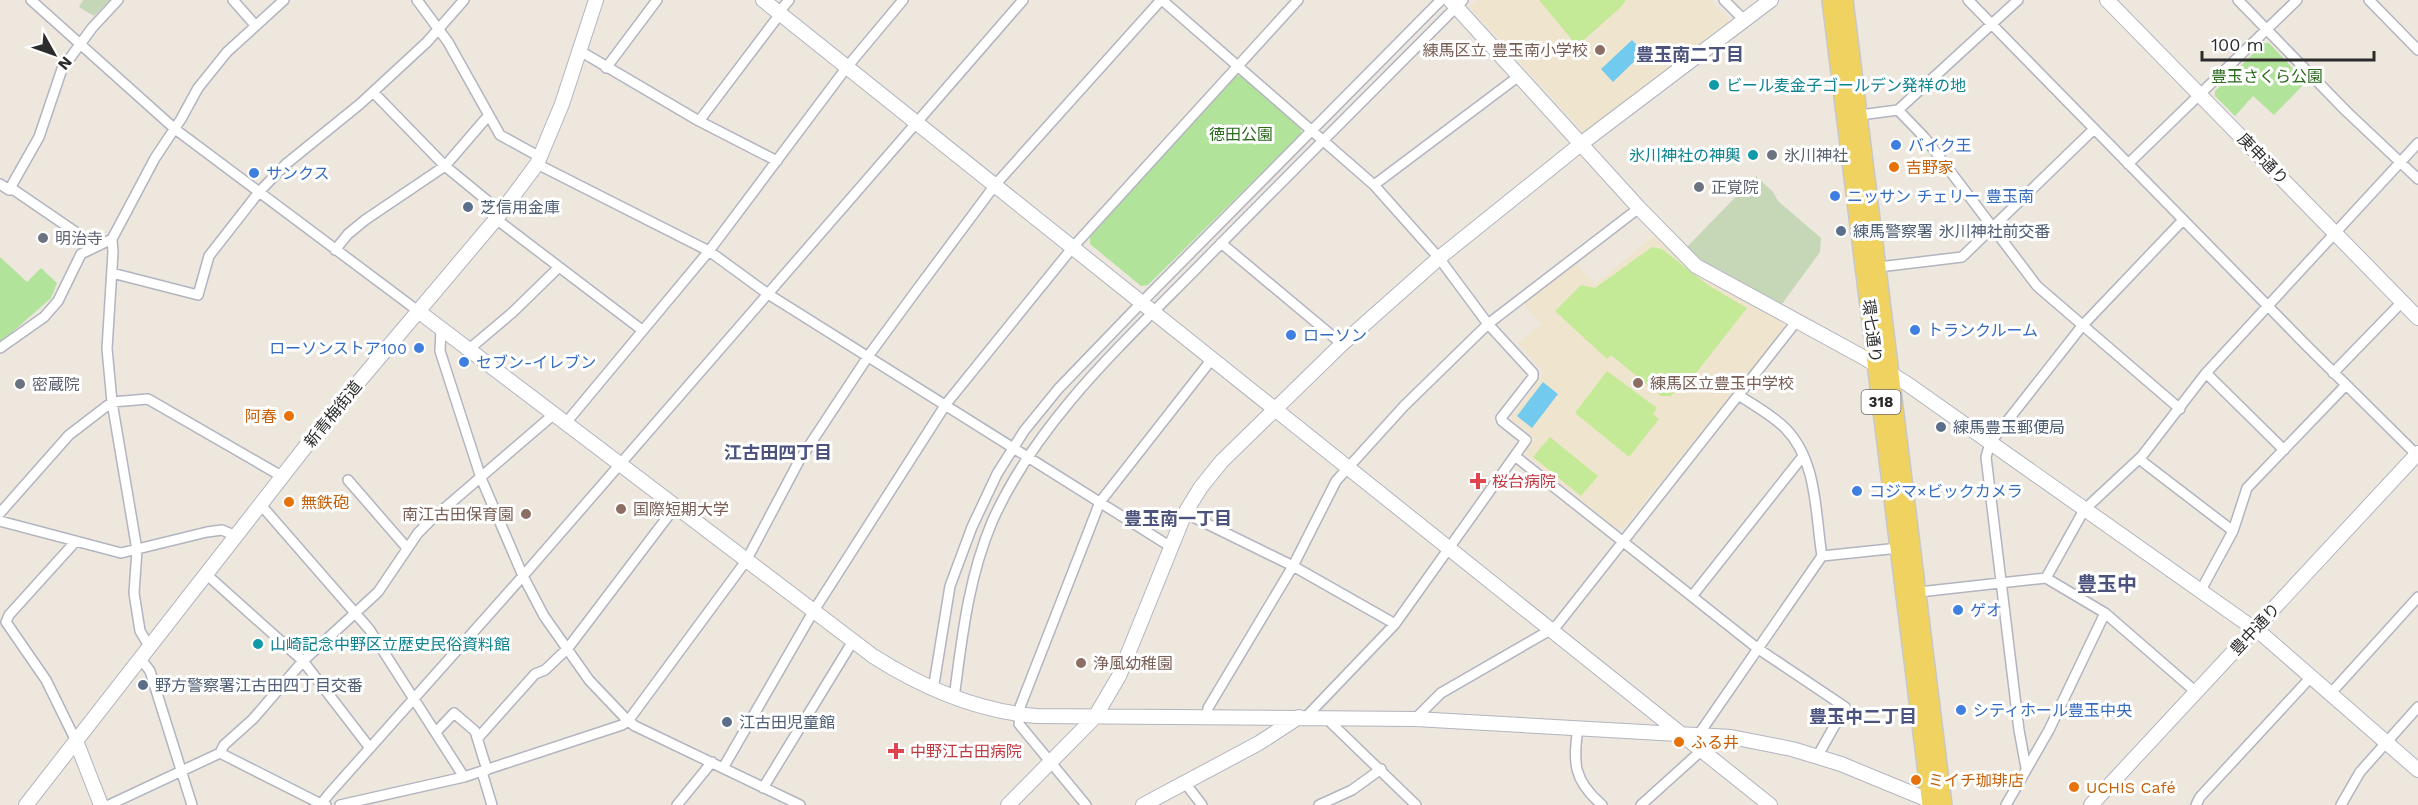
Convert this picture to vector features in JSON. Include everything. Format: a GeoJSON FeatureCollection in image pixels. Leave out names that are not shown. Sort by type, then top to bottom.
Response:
{"type":"FeatureCollection","features":[{"type":"Feature","properties":{"kind":"main road","name":"環七通り"},"geometry":{"type":"LineString","coordinates":[[1830,0],[1899,548],[1936,804]]}},
{"type":"Feature","properties":{"kind":"main road","name":"環七通り"},"geometry":{"type":"LineString","coordinates":[[1845,0],[1919,592],[1936,804]]}},
{"type":"Feature","properties":{"kind":"street"},"geometry":{"type":"LineString","coordinates":[[31,0],[175,129],[813,612],[895,670],[933,690],[1018,715],[1415,719],[1700,734],[1762,743],[1816,756],[1865,773],[1936,804]]}},
{"type":"Feature","properties":{"kind":"street"},"geometry":{"type":"LineString","coordinates":[[9,190],[39,136],[62,69],[118,0]]}},
{"type":"Feature","properties":{"kind":"street"},"geometry":{"type":"LineString","coordinates":[[232,0],[255,25]]}},
{"type":"Feature","properties":{"kind":"street"},"geometry":{"type":"LineString","coordinates":[[149,646],[140,632],[134,593],[137,550],[112,402],[107,349],[112,239],[155,158],[175,129],[198,87],[227,52],[284,0]]}},
{"type":"Feature","properties":{"kind":"street"},"geometry":{"type":"LineString","coordinates":[[417,0],[440,30],[500,135],[538,161],[709,251],[768,294],[869,355],[1171,547]]}},
{"type":"Feature","properties":{"kind":"street"},"geometry":{"type":"LineString","coordinates":[[112,273],[198,295],[209,256],[259,192],[286,164],[373,92],[440,30],[464,0]]}},
{"type":"Feature","properties":{"kind":"street","name":"新青梅街道"},"geometry":{"type":"LineString","coordinates":[[26,805],[236,536],[498,216],[538,161],[580,51],[596,0]]}},
{"type":"Feature","properties":{"kind":"street"},"geometry":{"type":"LineString","coordinates":[[606,68],[657,0]]}},
{"type":"Feature","properties":{"kind":"street"},"geometry":{"type":"LineString","coordinates":[[763,0],[1770,805]]}},
{"type":"Feature","properties":{"kind":"street"},"geometry":{"type":"LineString","coordinates":[[699,121],[789,0]]}},
{"type":"Feature","properties":{"kind":"street"},"geometry":{"type":"LineString","coordinates":[[108,805],[220,753],[224,745],[254,719],[303,660],[378,592],[407,548],[432,519],[481,478],[559,419],[642,330],[709,251],[847,67],[903,0]]}},
{"type":"Feature","properties":{"kind":"street"},"geometry":{"type":"LineString","coordinates":[[220,753],[320,804],[524,576],[1023,0]]}},
{"type":"Feature","properties":{"kind":"street"},"geometry":{"type":"LineString","coordinates":[[340,805],[464,777],[622,725],[628,721],[746,561],[800,461],[869,355],[995,185],[1161,0],[1374,185],[1439,258],[1488,324],[1533,373],[1533,378],[1501,418],[1526,440],[1395,624],[1302,717],[1259,743],[1143,805]]}},
{"type":"Feature","properties":{"kind":"street"},"geometry":{"type":"LineString","coordinates":[[723,768],[813,612],[946,404],[1073,247],[1298,0]]}},
{"type":"Feature","properties":{"kind":"street"},"geometry":{"type":"LineString","coordinates":[[933,690],[950,586],[972,527],[997,474],[1013,448],[1059,388],[1442,0]]}},
{"type":"Feature","properties":{"kind":"street"},"geometry":{"type":"LineString","coordinates":[[1724,0],[1744,20]]}},
{"type":"Feature","properties":{"kind":"street"},"geometry":{"type":"LineString","coordinates":[[1008,805],[1095,717],[1119,676],[1185,513],[1201,487],[1222,461],[1342,344],[1439,258],[1582,143],[1771,0]]}},
{"type":"Feature","properties":{"kind":"street"},"geometry":{"type":"LineString","coordinates":[[1968,0],[2268,307],[2418,455]]}},
{"type":"Feature","properties":{"kind":"street"},"geometry":{"type":"LineString","coordinates":[[1860,114],[1898,110],[2018,0]]}},
{"type":"Feature","properties":{"kind":"street","name":"庚申通り"},"geometry":{"type":"LineString","coordinates":[[2107,0],[2418,318]]}},
{"type":"Feature","properties":{"kind":"street"},"geometry":{"type":"LineString","coordinates":[[2238,0],[2399,163],[2418,179]]}},
{"type":"Feature","properties":{"kind":"street"},"geometry":{"type":"LineString","coordinates":[[2128,164],[2297,0]]}},
{"type":"Feature","properties":{"kind":"street"},"geometry":{"type":"LineString","coordinates":[[2369,0],[2418,50]]}},
{"type":"Feature","properties":{"kind":"street"},"geometry":{"type":"LineString","coordinates":[[954,698],[967,600],[980,555],[996,514],[1027,457],[1073,398],[1153,312],[1323,141],[1456,2],[1519,76],[1639,208],[1696,266],[1892,374],[2255,629],[2418,770]]}},
{"type":"Feature","properties":{"kind":"street"},"geometry":{"type":"LineString","coordinates":[[580,51],[699,121],[777,161]]}},
{"type":"Feature","properties":{"kind":"street"},"geometry":{"type":"LineString","coordinates":[[1374,185],[1519,76]]}},
{"type":"Feature","properties":{"kind":"street"},"geometry":{"type":"LineString","coordinates":[[373,92],[445,166],[498,216],[558,268],[642,330]]}},
{"type":"Feature","properties":{"kind":"street"},"geometry":{"type":"LineString","coordinates":[[1898,110],[1925,138],[2037,286],[2180,409]]}},
{"type":"Feature","properties":{"kind":"street"},"geometry":{"type":"LineString","coordinates":[[335,250],[348,234],[365,220],[445,166],[488,116]]}},
{"type":"Feature","properties":{"kind":"street"},"geometry":{"type":"LineString","coordinates":[[1879,267],[1962,257],[2094,129]]}},
{"type":"Feature","properties":{"kind":"street"},"geometry":{"type":"LineString","coordinates":[[2046,578],[2084,510],[2139,459],[2206,373],[2418,143]]}},
{"type":"Feature","properties":{"kind":"street"},"geometry":{"type":"LineString","coordinates":[[0,184],[9,190],[14,190],[96,246]]}},
{"type":"Feature","properties":{"kind":"street"},"geometry":{"type":"LineString","coordinates":[[1207,716],[1208,708],[1293,566],[1336,481],[1404,406],[1488,324],[1639,208]]}},
{"type":"Feature","properties":{"kind":"street"},"geometry":{"type":"LineString","coordinates":[[2026,768],[2019,730],[1986,457],[1990,443],[2082,326],[2183,220]]}},
{"type":"Feature","properties":{"kind":"street"},"geometry":{"type":"LineString","coordinates":[[0,348],[44,316],[58,301],[81,254],[112,239]]}},
{"type":"Feature","properties":{"kind":"street"},"geometry":{"type":"LineString","coordinates":[[1221,243],[1342,344]]}},
{"type":"Feature","properties":{"kind":"street"},"geometry":{"type":"LineString","coordinates":[[468,350],[513,312],[558,268]]}},
{"type":"Feature","properties":{"kind":"street"},"geometry":{"type":"LineString","coordinates":[[2334,373],[2402,302]]}},
{"type":"Feature","properties":{"kind":"street"},"geometry":{"type":"LineString","coordinates":[[1415,719],[1441,693],[1552,629],[1740,396],[1796,322]]}},
{"type":"Feature","properties":{"kind":"street"},"geometry":{"type":"LineString","coordinates":[[441,329],[440,351],[481,478],[544,616],[589,680],[628,721],[800,805]]}},
{"type":"Feature","properties":{"kind":"street"},"geometry":{"type":"LineString","coordinates":[[1086,805],[1019,724],[1018,715],[1100,502],[1212,359]]}},
{"type":"Feature","properties":{"kind":"street"},"geometry":{"type":"LineString","coordinates":[[2206,373],[2283,450]]}},
{"type":"Feature","properties":{"kind":"street"},"geometry":{"type":"LineString","coordinates":[[2201,590],[2233,531],[2247,488],[2346,385]]}},
{"type":"Feature","properties":{"kind":"street"},"geometry":{"type":"LineString","coordinates":[[1700,734],[1822,556],[1809,471],[1803,456],[1785,428],[1740,396]]}},
{"type":"Feature","properties":{"kind":"street"},"geometry":{"type":"LineString","coordinates":[[0,513],[69,435],[112,402],[148,399],[283,477]]}},
{"type":"Feature","properties":{"kind":"street","name":"豊中通り"},"geometry":{"type":"LineString","coordinates":[[2091,805],[2418,455]]}},
{"type":"Feature","properties":{"kind":"street"},"geometry":{"type":"LineString","coordinates":[[1515,456],[1757,648],[1845,707],[1816,756]]}},
{"type":"Feature","properties":{"kind":"street"},"geometry":{"type":"LineString","coordinates":[[1692,595],[1803,456]]}},
{"type":"Feature","properties":{"kind":"street"},"geometry":{"type":"LineString","coordinates":[[2139,459],[2233,531]]}},
{"type":"Feature","properties":{"kind":"street"},"geometry":{"type":"LineString","coordinates":[[348,480],[407,548]]}},
{"type":"Feature","properties":{"kind":"street"},"geometry":{"type":"LineString","coordinates":[[261,505],[355,612],[414,697],[464,777]]}},
{"type":"Feature","properties":{"kind":"street"},"geometry":{"type":"LineString","coordinates":[[477,738],[535,674],[545,670],[568,648],[675,507]]}},
{"type":"Feature","properties":{"kind":"street"},"geometry":{"type":"LineString","coordinates":[[1185,513],[1293,566],[1395,624]]}},
{"type":"Feature","properties":{"kind":"street"},"geometry":{"type":"LineString","coordinates":[[0,521],[121,553],[207,532],[222,530],[236,536]]}},
{"type":"Feature","properties":{"kind":"street"},"geometry":{"type":"LineString","coordinates":[[76,542],[9,615],[6,622],[46,680],[76,741],[101,805]]}},
{"type":"Feature","properties":{"kind":"street"},"geometry":{"type":"LineString","coordinates":[[1822,556],[1899,548]]}},
{"type":"Feature","properties":{"kind":"street"},"geometry":{"type":"LineString","coordinates":[[206,574],[303,660],[370,748]]}},
{"type":"Feature","properties":{"kind":"street"},"geometry":{"type":"LineString","coordinates":[[1919,592],[2046,578],[2105,613],[2196,692]]}},
{"type":"Feature","properties":{"kind":"street"},"geometry":{"type":"LineString","coordinates":[[2331,693],[2418,597]]}},
{"type":"Feature","properties":{"kind":"street"},"geometry":{"type":"LineString","coordinates":[[2006,805],[2049,730],[2105,613]]}},
{"type":"Feature","properties":{"kind":"street"},"geometry":{"type":"LineString","coordinates":[[763,788],[853,641]]}},
{"type":"Feature","properties":{"kind":"street"},"geometry":{"type":"LineString","coordinates":[[140,658],[150,671],[192,805]]}},
{"type":"Feature","properties":{"kind":"street"},"geometry":{"type":"LineString","coordinates":[[2196,805],[2200,797],[2311,677]]}},
{"type":"Feature","properties":{"kind":"street"},"geometry":{"type":"LineString","coordinates":[[2341,805],[2354,781],[2418,707]]}},
{"type":"Feature","properties":{"kind":"street"},"geometry":{"type":"LineString","coordinates":[[436,732],[454,713],[475,731],[492,805]]}},
{"type":"Feature","properties":{"kind":"street"},"geometry":{"type":"LineString","coordinates":[[1325,717],[1381,768],[1416,805]]}},
{"type":"Feature","properties":{"kind":"street"},"geometry":{"type":"LineString","coordinates":[[1578,727],[1574,754],[1576,771],[1584,788],[1602,805]]}},
{"type":"Feature","properties":{"kind":"street"},"geometry":{"type":"LineString","coordinates":[[1641,805],[1702,750]]}},
{"type":"Feature","properties":{"kind":"street"},"geometry":{"type":"LineString","coordinates":[[677,805],[712,762]]}},
{"type":"Feature","properties":{"kind":"street"},"geometry":{"type":"LineString","coordinates":[[1319,805],[1352,789],[1381,768]]}},
{"type":"Feature","properties":{"kind":"street"},"geometry":{"type":"LineString","coordinates":[[1185,783],[1202,805]]}},
{"type":"Feature","properties":{"kind":"shaded area","name":"練馬区立 豊玉南小学校"},"geometry":{"type":"Polygon","coordinates":[[[1476,0],[1710,0],[1730,21],[1585,134],[1469,7],[1476,0]]]}},
{"type":"Feature","properties":{"kind":"shaded area","name":"練馬区立豊玉中学校"},"geometry":{"type":"Polygon","coordinates":[[[1657,233],[1684,263],[1710,282],[1782,321],[1784,329],[1624,528],[1615,527],[1527,456],[1526,451],[1535,438],[1512,421],[1512,416],[1544,373],[1518,343],[1541,324],[1523,303],[1576,263],[1595,284],[1657,233]]]}},
{"type":"Feature","properties":{"kind":"green space"},"geometry":{"type":"Polygon","coordinates":[[[83,0],[110,0],[94,16],[79,7],[83,0]]]}},
{"type":"Feature","properties":{"kind":"green space"},"geometry":{"type":"Polygon","coordinates":[[[1539,0],[1626,0],[1577,46],[1539,0]]]}},
{"type":"Feature","properties":{"kind":"green space","name":"豊玉さくら公園"},"geometry":{"type":"Polygon","coordinates":[[[2264,43],[2269,43],[2306,82],[2274,115],[2253,96],[2235,116],[2215,96],[2215,91],[2264,43]]]}},
{"type":"Feature","properties":{"kind":"green space","name":"徳田公園"},"geometry":{"type":"Polygon","coordinates":[[[1236,76],[1241,76],[1301,129],[1301,134],[1148,285],[1141,286],[1090,244],[1090,237],[1236,76]]]}},
{"type":"Feature","properties":{"kind":"green space"},"geometry":{"type":"Polygon","coordinates":[[[1756,176],[1773,192],[1778,201],[1821,238],[1820,252],[1782,304],[1706,264],[1687,247],[1756,176]]]}},
{"type":"Feature","properties":{"kind":"green space"},"geometry":{"type":"Polygon","coordinates":[[[1652,247],[1662,249],[1708,285],[1747,308],[1689,382],[1685,379],[1671,396],[1661,396],[1611,355],[1607,359],[1555,311],[1581,285],[1595,288],[1652,247]]]}},
{"type":"Feature","properties":{"kind":"green space"},"geometry":{"type":"Polygon","coordinates":[[[0,257],[27,282],[41,268],[57,283],[51,298],[0,343],[0,257]]]}},
{"type":"Feature","properties":{"kind":"green space"},"geometry":{"type":"Polygon","coordinates":[[[1607,371],[1657,408],[1653,414],[1659,419],[1629,457],[1575,413],[1607,371]]]}},
{"type":"Feature","properties":{"kind":"green space"},"geometry":{"type":"Polygon","coordinates":[[[1550,437],[1598,476],[1581,496],[1533,457],[1550,437]]]}},
{"type":"Feature","properties":{"kind":"water"},"geometry":{"type":"Polygon","coordinates":[[[1632,40],[1644,52],[1613,82],[1601,69],[1632,40]]]}},
{"type":"Feature","properties":{"kind":"water"},"geometry":{"type":"Polygon","coordinates":[[[1543,382],[1558,394],[1532,428],[1517,416],[1543,382]]]}},
{"type":"Feature","properties":{"kind":"place","name":"練馬区立 豊玉南小学校"},"geometry":{"type":"Point","coordinates":[1600,50]}},
{"type":"Feature","properties":{"kind":"place","name":"ビール麦金子ゴールデン発祥の地"},"geometry":{"type":"Point","coordinates":[1714,85]}},
{"type":"Feature","properties":{"kind":"place","name":"バイク王"},"geometry":{"type":"Point","coordinates":[1896,145]}},
{"type":"Feature","properties":{"kind":"place","name":"氷川神社の神輿"},"geometry":{"type":"Point","coordinates":[1753,155]}},
{"type":"Feature","properties":{"kind":"place","name":"氷川神社"},"geometry":{"type":"Point","coordinates":[1772,155]}},
{"type":"Feature","properties":{"kind":"place","name":"吉野家"},"geometry":{"type":"Point","coordinates":[1894,167]}},
{"type":"Feature","properties":{"kind":"place","name":"サンクス"},"geometry":{"type":"Point","coordinates":[254,173]}},
{"type":"Feature","properties":{"kind":"place","name":"正覚院"},"geometry":{"type":"Point","coordinates":[1699,187]}},
{"type":"Feature","properties":{"kind":"place","name":"ニッサン チェリー 豊玉南"},"geometry":{"type":"Point","coordinates":[1835,196]}},
{"type":"Feature","properties":{"kind":"place","name":"芝信用金庫"},"geometry":{"type":"Point","coordinates":[468,207]}},
{"type":"Feature","properties":{"kind":"place","name":"練馬警察署 氷川神社前交番"},"geometry":{"type":"Point","coordinates":[1841,231]}},
{"type":"Feature","properties":{"kind":"place","name":"明治寺"},"geometry":{"type":"Point","coordinates":[43,238]}},
{"type":"Feature","properties":{"kind":"place","name":"トランクルーム"},"geometry":{"type":"Point","coordinates":[1915,330]}},
{"type":"Feature","properties":{"kind":"place","name":"ローソン"},"geometry":{"type":"Point","coordinates":[1291,335]}},
{"type":"Feature","properties":{"kind":"place","name":"ローソンストア100"},"geometry":{"type":"Point","coordinates":[419,348]}},
{"type":"Feature","properties":{"kind":"place","name":"セブン-イレブン"},"geometry":{"type":"Point","coordinates":[464,362]}},
{"type":"Feature","properties":{"kind":"place","name":"練馬区立豊玉中学校"},"geometry":{"type":"Point","coordinates":[1638,383]}},
{"type":"Feature","properties":{"kind":"place","name":"密蔵院"},"geometry":{"type":"Point","coordinates":[20,384]}},
{"type":"Feature","properties":{"kind":"place","name":"阿春"},"geometry":{"type":"Point","coordinates":[289,416]}},
{"type":"Feature","properties":{"kind":"place","name":"練馬豊玉郵便局"},"geometry":{"type":"Point","coordinates":[1941,427]}},
{"type":"Feature","properties":{"kind":"place","name":"桜台病院"},"geometry":{"type":"Point","coordinates":[1478,481]}},
{"type":"Feature","properties":{"kind":"place","name":"コジマ×ビックカメラ"},"geometry":{"type":"Point","coordinates":[1857,491]}},
{"type":"Feature","properties":{"kind":"place","name":"無鉄砲"},"geometry":{"type":"Point","coordinates":[289,502]}},
{"type":"Feature","properties":{"kind":"place","name":"国際短期大学"},"geometry":{"type":"Point","coordinates":[621,509]}},
{"type":"Feature","properties":{"kind":"place","name":"南江古田保育園"},"geometry":{"type":"Point","coordinates":[526,514]}},
{"type":"Feature","properties":{"kind":"place","name":"ゲオ"},"geometry":{"type":"Point","coordinates":[1958,610]}},
{"type":"Feature","properties":{"kind":"place","name":"山崎記念中野区立歴史民俗資料館"},"geometry":{"type":"Point","coordinates":[258,644]}},
{"type":"Feature","properties":{"kind":"place","name":"浄風幼稚園"},"geometry":{"type":"Point","coordinates":[1081,663]}},
{"type":"Feature","properties":{"kind":"place","name":"野方警察署江古田四丁目交番"},"geometry":{"type":"Point","coordinates":[143,685]}},
{"type":"Feature","properties":{"kind":"place","name":"シティホール豊玉中央"},"geometry":{"type":"Point","coordinates":[1961,710]}},
{"type":"Feature","properties":{"kind":"place","name":"江古田児童館"},"geometry":{"type":"Point","coordinates":[727,722]}},
{"type":"Feature","properties":{"kind":"place","name":"ふる井"},"geometry":{"type":"Point","coordinates":[1679,742]}},
{"type":"Feature","properties":{"kind":"place","name":"中野江古田病院"},"geometry":{"type":"Point","coordinates":[896,751]}},
{"type":"Feature","properties":{"kind":"place","name":"ミイチ珈琲店"},"geometry":{"type":"Point","coordinates":[1916,780]}},
{"type":"Feature","properties":{"kind":"place","name":"UCHIS Café"},"geometry":{"type":"Point","coordinates":[2074,787]}},
{"type":"Feature","properties":{"kind":"district","name":"豊玉南二丁目"},"geometry":{"type":"Point","coordinates":[1690,54]}},
{"type":"Feature","properties":{"kind":"district","name":"江古田四丁目"},"geometry":{"type":"Point","coordinates":[778,452]}},
{"type":"Feature","properties":{"kind":"district","name":"豊玉南一丁目"},"geometry":{"type":"Point","coordinates":[1178,518]}},
{"type":"Feature","properties":{"kind":"district","name":"豊玉中"},"geometry":{"type":"Point","coordinates":[2107,584]}},
{"type":"Feature","properties":{"kind":"district","name":"豊玉中二丁目"},"geometry":{"type":"Point","coordinates":[1863,716]}}]}
